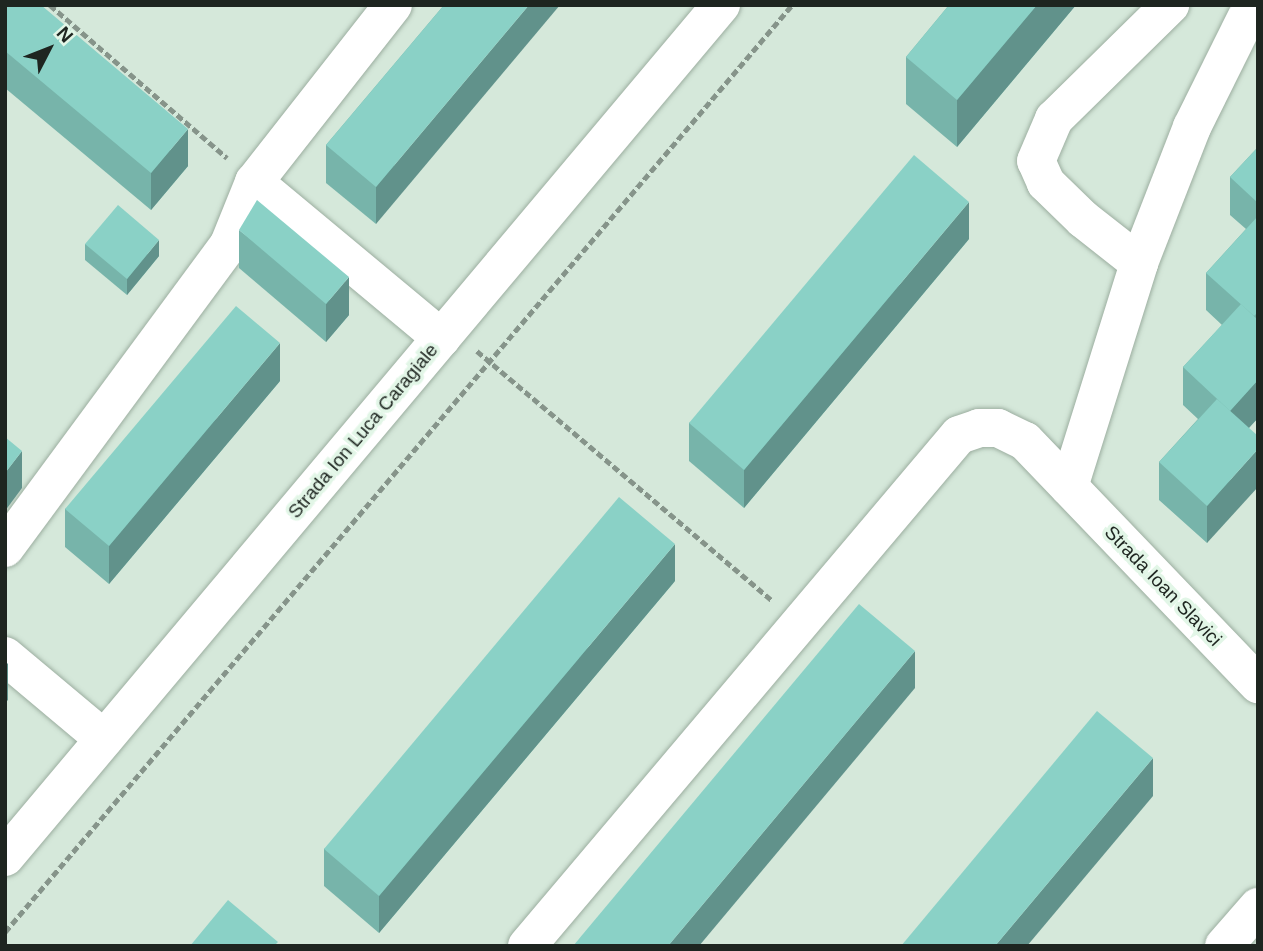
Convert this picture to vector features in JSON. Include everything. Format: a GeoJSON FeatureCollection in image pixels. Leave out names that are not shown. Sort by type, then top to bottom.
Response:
{"type":"FeatureCollection","features":[{"type":"Feature","properties":{"kind":"street"},"geometry":{"type":"LineString","coordinates":[[5,548],[222,254],[254,181],[393,5]]}},
{"type":"Feature","properties":{"kind":"street","name":"Strada Ion Luca Caragiale"},"geometry":{"type":"LineString","coordinates":[[5,857],[720,5]]}},
{"type":"Feature","properties":{"kind":"street"},"geometry":{"type":"LineString","coordinates":[[1139,263],[1083,219],[1046,183],[1036,161],[1054,119],[1170,5]]}},
{"type":"Feature","properties":{"kind":"street"},"geometry":{"type":"LineString","coordinates":[[1069,488],[1139,263],[1192,127],[1244,16]]}},
{"type":"Feature","properties":{"kind":"street"},"geometry":{"type":"LineString","coordinates":[[254,181],[445,333]]}},
{"type":"Feature","properties":{"kind":"street","name":"Strada Ioan Slavici"},"geometry":{"type":"LineString","coordinates":[[527,946],[959,435],[998,428],[1025,441],[1258,684]]}},
{"type":"Feature","properties":{"kind":"street"},"geometry":{"type":"LineString","coordinates":[[5,656],[104,739]]}},
{"type":"Feature","properties":{"kind":"street"},"geometry":{"type":"LineString","coordinates":[[1224,946],[1258,907]]}},
{"type":"Feature","properties":{"kind":"path"},"geometry":{"type":"LineString","coordinates":[[50,5],[254,181]]}},
{"type":"Feature","properties":{"kind":"path"},"geometry":{"type":"LineString","coordinates":[[5,932],[792,5]]}},
{"type":"Feature","properties":{"kind":"path"},"geometry":{"type":"LineString","coordinates":[[445,333],[491,362],[800,623]]}},
{"type":"Feature","properties":{"kind":"building"},"geometry":{"type":"Polygon","coordinates":[[[5,5],[41,5],[188,129],[151,173],[5,51],[5,5]]]}},
{"type":"Feature","properties":{"kind":"building"},"geometry":{"type":"Polygon","coordinates":[[[444,5],[529,5],[376,187],[326,145],[444,5]]]}},
{"type":"Feature","properties":{"kind":"building"},"geometry":{"type":"Polygon","coordinates":[[[949,5],[1037,5],[957,100],[906,57],[949,5]]]}},
{"type":"Feature","properties":{"kind":"building"},"geometry":{"type":"Polygon","coordinates":[[[1258,147],[1258,203],[1230,177],[1258,147]]]}},
{"type":"Feature","properties":{"kind":"building"},"geometry":{"type":"Polygon","coordinates":[[[914,155],[969,202],[744,470],[689,423],[914,155]]]}},
{"type":"Feature","properties":{"kind":"building"},"geometry":{"type":"Polygon","coordinates":[[[257,200],[349,277],[326,304],[239,230],[257,200]]]}},
{"type":"Feature","properties":{"kind":"building"},"geometry":{"type":"Polygon","coordinates":[[[118,205],[159,240],[127,279],[85,244],[118,205]]]}},
{"type":"Feature","properties":{"kind":"building"},"geometry":{"type":"Polygon","coordinates":[[[1258,216],[1258,312],[1254,316],[1206,273],[1258,216]]]}},
{"type":"Feature","properties":{"kind":"building"},"geometry":{"type":"Polygon","coordinates":[[[1241,304],[1258,320],[1258,380],[1230,411],[1183,367],[1241,304]]]}},
{"type":"Feature","properties":{"kind":"building"},"geometry":{"type":"Polygon","coordinates":[[[236,306],[280,343],[109,546],[65,509],[236,306]]]}},
{"type":"Feature","properties":{"kind":"building"},"geometry":{"type":"Polygon","coordinates":[[[1217,399],[1258,436],[1258,449],[1207,506],[1159,462],[1217,399]]]}},
{"type":"Feature","properties":{"kind":"building"},"geometry":{"type":"Polygon","coordinates":[[[5,437],[22,451],[5,473],[5,437]]]}},
{"type":"Feature","properties":{"kind":"building"},"geometry":{"type":"Polygon","coordinates":[[[619,497],[675,544],[379,896],[324,849],[619,497]]]}},
{"type":"Feature","properties":{"kind":"building"},"geometry":{"type":"Polygon","coordinates":[[[859,604],[915,651],[668,946],[573,946],[859,604]]]}},
{"type":"Feature","properties":{"kind":"building"},"geometry":{"type":"Polygon","coordinates":[[[1097,711],[1153,758],[995,946],[901,946],[1097,711]]]}},
{"type":"Feature","properties":{"kind":"building"},"geometry":{"type":"Polygon","coordinates":[[[228,900],[278,942],[274,946],[190,946],[228,900]]]}}]}
